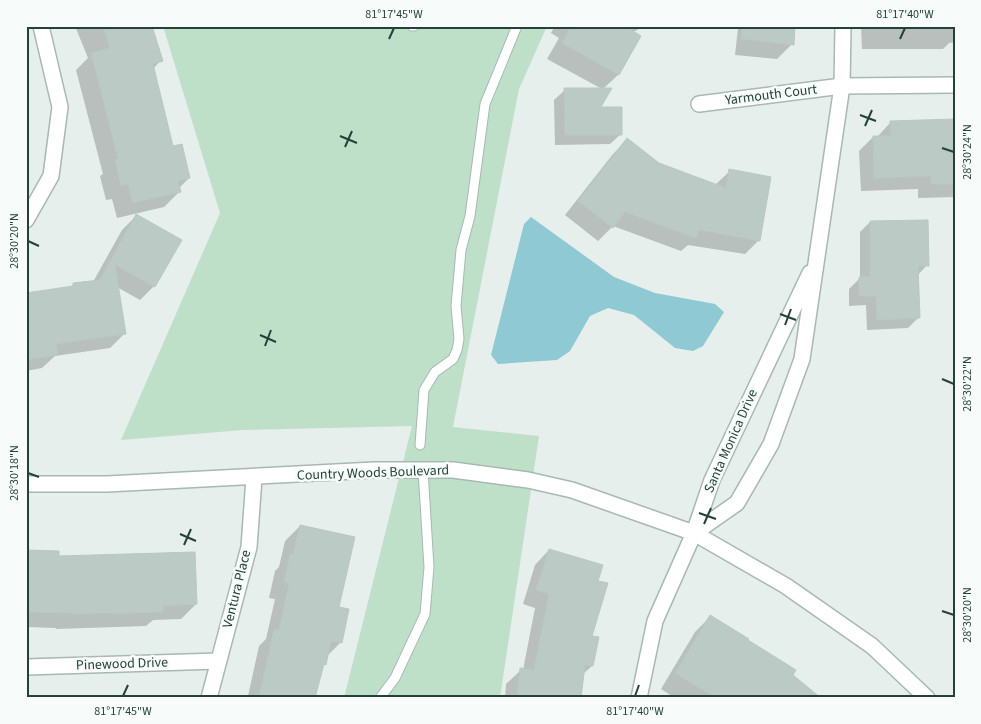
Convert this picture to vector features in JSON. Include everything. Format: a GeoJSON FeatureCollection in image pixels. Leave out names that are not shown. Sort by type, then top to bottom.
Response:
{"type":"FeatureCollection","features":[{"type":"Feature","properties":{"kind":"street"},"geometry":{"type":"LineString","coordinates":[[26,220],[51,176],[60,107],[41,26]]}},
{"type":"Feature","properties":{"kind":"street","name":"Santa Monica Drive"},"geometry":{"type":"LineString","coordinates":[[694,532],[737,503],[770,444],[802,359],[842,86],[843,26]]}},
{"type":"Feature","properties":{"kind":"street","name":"Yarmouth Court"},"geometry":{"type":"LineString","coordinates":[[699,104],[842,86],[955,84]]}},
{"type":"Feature","properties":{"kind":"street","name":"Santa Monica Drive"},"geometry":{"type":"LineString","coordinates":[[694,532],[712,480],[817,259]]}},
{"type":"Feature","properties":{"kind":"street","name":"Country Woods Boulevard"},"geometry":{"type":"LineString","coordinates":[[26,484],[107,484],[254,478],[374,470],[454,470],[528,480],[572,490],[694,532],[786,586],[872,646],[927,698]]}},
{"type":"Feature","properties":{"kind":"street","name":"Ventura Place"},"geometry":{"type":"LineString","coordinates":[[209,698],[248,547],[254,478]]}},
{"type":"Feature","properties":{"kind":"street"},"geometry":{"type":"LineString","coordinates":[[639,698],[655,621],[694,532]]}},
{"type":"Feature","properties":{"kind":"street","name":"Pinewood Drive"},"geometry":{"type":"LineString","coordinates":[[26,667],[218,661]]}},
{"type":"Feature","properties":{"kind":"lane"},"geometry":{"type":"LineString","coordinates":[[420,445],[424,390],[435,372],[453,359],[457,350],[459,339],[456,306],[461,250],[470,216],[484,104],[516,26]]}},
{"type":"Feature","properties":{"kind":"lane"},"geometry":{"type":"LineString","coordinates":[[380,698],[395,678],[425,614],[429,567],[423,470]]}},
{"type":"Feature","properties":{"kind":"green space"},"geometry":{"type":"Polygon","coordinates":[[[163,26],[547,26],[519,89],[453,427],[539,436],[500,698],[344,698],[412,426],[243,430],[121,440],[220,213],[163,26]]]}},
{"type":"Feature","properties":{"kind":"water"},"geometry":{"type":"Polygon","coordinates":[[[531,217],[614,277],[655,293],[715,304],[724,312],[703,346],[693,351],[675,348],[634,315],[608,308],[590,316],[570,351],[557,360],[498,364],[491,355],[524,224],[531,217]]]}},
{"type":"Feature","properties":{"kind":"building"},"geometry":{"type":"Polygon","coordinates":[[[116,26],[152,26],[163,61],[153,64],[173,146],[182,144],[190,178],[178,181],[181,192],[132,203],[128,184],[121,186],[115,160],[118,159],[91,53],[110,48],[104,30],[116,26]]]}},
{"type":"Feature","properties":{"kind":"building"},"geometry":{"type":"Polygon","coordinates":[[[571,26],[625,26],[641,36],[619,75],[562,43],[571,26]]]}},
{"type":"Feature","properties":{"kind":"building"},"geometry":{"type":"Polygon","coordinates":[[[742,26],[795,26],[794,45],[741,39],[742,26]]]}},
{"type":"Feature","properties":{"kind":"building"},"geometry":{"type":"Polygon","coordinates":[[[564,88],[612,88],[601,107],[622,107],[622,135],[565,135],[564,88]]]}},
{"type":"Feature","properties":{"kind":"building"},"geometry":{"type":"Polygon","coordinates":[[[955,119],[955,184],[931,184],[931,176],[874,178],[873,136],[891,136],[890,121],[955,119]]]}},
{"type":"Feature","properties":{"kind":"building"},"geometry":{"type":"Polygon","coordinates":[[[627,138],[659,163],[726,188],[729,169],[771,177],[760,241],[699,230],[696,238],[625,212],[613,228],[578,201],[627,138]]]}},
{"type":"Feature","properties":{"kind":"building"},"geometry":{"type":"Polygon","coordinates":[[[136,214],[182,240],[155,287],[115,265],[126,334],[56,344],[58,355],[26,360],[26,293],[73,286],[73,283],[100,280],[136,214]]]}},
{"type":"Feature","properties":{"kind":"building"},"geometry":{"type":"Polygon","coordinates":[[[928,220],[929,266],[918,266],[920,318],[877,320],[876,296],[859,296],[859,277],[870,277],[870,221],[928,220]]]}},
{"type":"Feature","properties":{"kind":"building"},"geometry":{"type":"Polygon","coordinates":[[[300,525],[355,537],[339,607],[349,609],[342,643],[331,641],[326,665],[324,664],[315,698],[259,698],[274,629],[279,630],[289,584],[284,582],[290,554],[293,554],[300,525]]]}},
{"type":"Feature","properties":{"kind":"building"},"geometry":{"type":"Polygon","coordinates":[[[549,549],[603,565],[598,581],[608,583],[592,636],[599,637],[593,666],[585,665],[581,698],[517,698],[520,668],[534,670],[549,594],[536,590],[549,549]]]}},
{"type":"Feature","properties":{"kind":"building"},"geometry":{"type":"Polygon","coordinates":[[[26,550],[59,551],[59,556],[195,552],[197,604],[163,606],[163,612],[71,614],[26,612],[26,550]]]}},
{"type":"Feature","properties":{"kind":"building"},"geometry":{"type":"Polygon","coordinates":[[[710,615],[796,670],[793,675],[821,698],[716,698],[675,673],[710,615]]]}}]}
